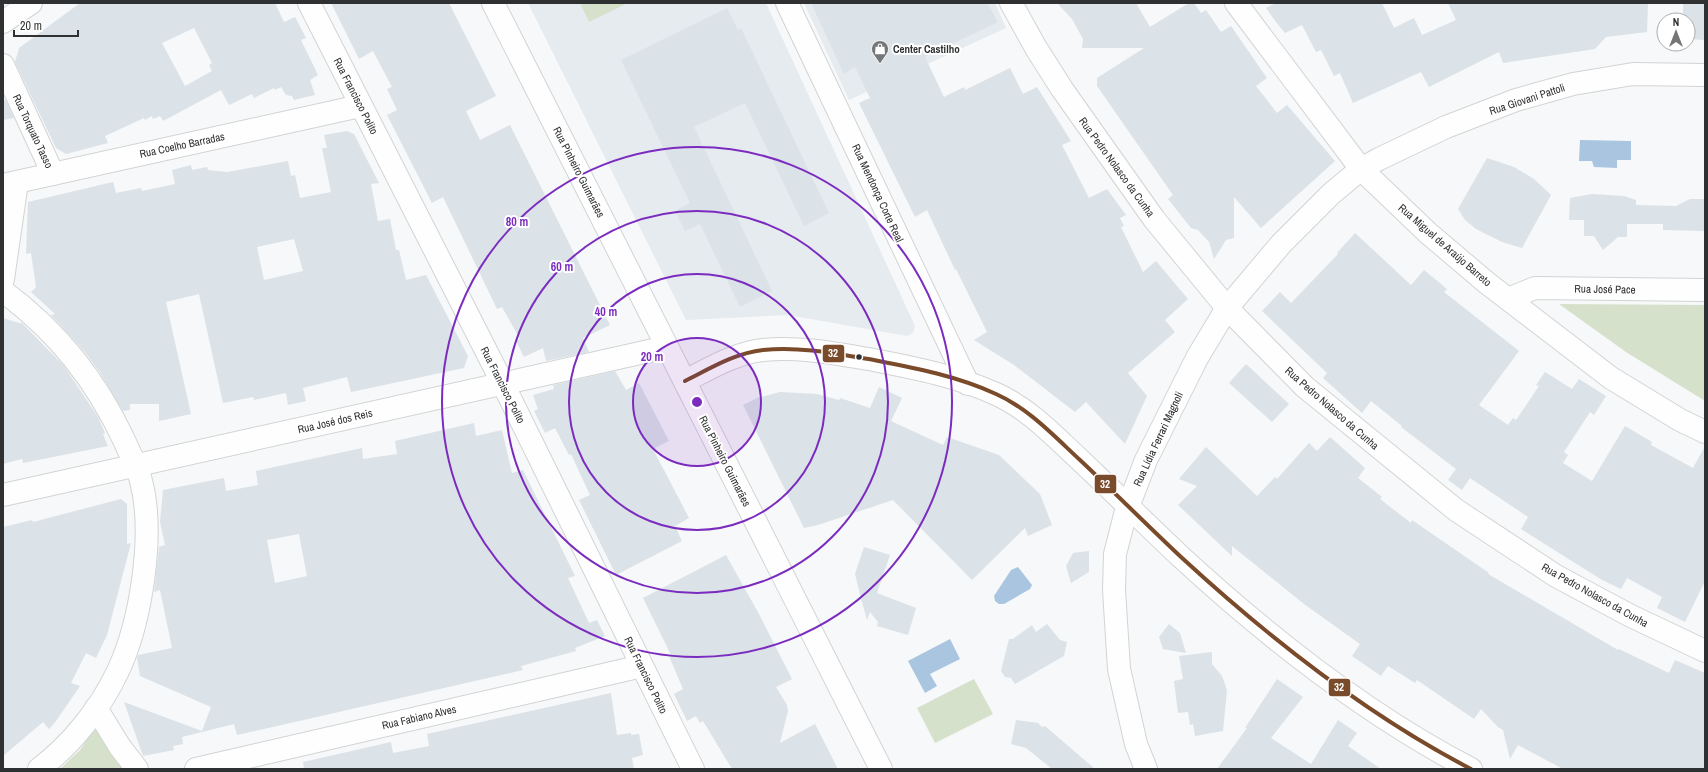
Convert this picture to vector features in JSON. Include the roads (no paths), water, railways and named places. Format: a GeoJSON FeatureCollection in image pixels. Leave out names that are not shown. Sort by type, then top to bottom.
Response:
{"type":"FeatureCollection","features":[{"type":"Feature","properties":{"kind":"street"},"geometry":{"type":"LineString","coordinates":[[3,22],[31,3]]}},
{"type":"Feature","properties":{"kind":"street","name":"Rua Francisco Polito"},"geometry":{"type":"LineString","coordinates":[[309,3],[360,106],[503,384],[692,769]]}},
{"type":"Feature","properties":{"kind":"street","name":"Rua Pinheiro Guimarães"},"geometry":{"type":"LineString","coordinates":[[493,3],[881,769]]}},
{"type":"Feature","properties":{"kind":"street","name":"Rua Mendonça Corte Real"},"geometry":{"type":"LineString","coordinates":[[787,3],[968,384]]}},
{"type":"Feature","properties":{"kind":"street","name":"Rua Pedro Nolasco da Cunha"},"geometry":{"type":"LineString","coordinates":[[1011,3],[1036,48],[1071,102],[1154,219],[1227,308],[1305,387],[1456,510],[1556,576],[1631,616],[1705,651]]}},
{"type":"Feature","properties":{"kind":"street","name":"Rua Miguel de Araújo Barreto"},"geometry":{"type":"LineString","coordinates":[[1236,3],[1361,169],[1428,234],[1508,299],[1612,378],[1680,420],[1705,432]]}},
{"type":"Feature","properties":{"kind":"street","name":"Rua Torquato Tasso"},"geometry":{"type":"LineString","coordinates":[[3,66],[53,174]]}},
{"type":"Feature","properties":{"kind":"street","name":"Rua Giovani Pattoli"},"geometry":{"type":"LineString","coordinates":[[1361,169],[1446,127],[1516,100],[1573,84],[1633,74],[1705,75]]}},
{"type":"Feature","properties":{"kind":"street","name":"Rua Coelho Barradas"},"geometry":{"type":"LineString","coordinates":[[10,184],[360,106]]}},
{"type":"Feature","properties":{"kind":"street","name":"Rua Lídia Ferrari Magnoli"},"geometry":{"type":"LineString","coordinates":[[1146,769],[1136,744],[1118,669],[1114,590],[1115,554],[1128,506],[1146,460],[1194,365],[1227,308],[1281,244],[1331,194],[1361,169]]}},
{"type":"Feature","properties":{"kind":"street"},"geometry":{"type":"LineString","coordinates":[[3,279],[10,184]]}},
{"type":"Feature","properties":{"kind":"street","name":"Rua José Pace"},"geometry":{"type":"LineString","coordinates":[[1508,299],[1535,288],[1705,290]]}},
{"type":"Feature","properties":{"kind":"street"},"geometry":{"type":"LineString","coordinates":[[3,291],[35,316],[56,336],[75,358],[97,390],[117,424],[136,465],[141,481],[147,525],[142,581],[133,628],[118,671],[96,708],[74,738],[39,769]]}},
{"type":"Feature","properties":{"kind":"street","name":"Rua José dos Reis"},"geometry":{"type":"LineString","coordinates":[[3,495],[667,347]]}},
{"type":"Feature","properties":{"kind":"street"},"geometry":{"type":"LineString","coordinates":[[685,381],[727,360],[761,350],[791,349],[835,353],[909,367],[938,374],[996,394],[1027,412],[1054,435],[1182,558],[1275,638],[1378,715],[1471,769]]}},
{"type":"Feature","properties":{"kind":"street","name":"Rua Fabiano Alves"},"geometry":{"type":"LineString","coordinates":[[196,769],[642,666]]}},
{"type":"Feature","properties":{"kind":"street"},"geometry":{"type":"LineString","coordinates":[[96,708],[120,747],[136,769]]}},
{"type":"Feature","properties":{"kind":"water"},"geometry":{"type":"Polygon","coordinates":[[[1580,140],[1631,141],[1631,160],[1617,160],[1617,168],[1594,167],[1592,161],[1579,161],[1580,140]]]}},
{"type":"Feature","properties":{"kind":"water"},"geometry":{"type":"Polygon","coordinates":[[[1018,567],[1032,585],[1030,589],[1004,604],[999,604],[995,601],[994,596],[1011,570],[1018,567]]]}},
{"type":"Feature","properties":{"kind":"water"},"geometry":{"type":"Polygon","coordinates":[[[950,639],[960,659],[930,674],[937,686],[925,693],[908,661],[950,639]]]}},
{"type":"Feature","properties":{"kind":"place","name":"Center Castilho"},"geometry":{"type":"Point","coordinates":[880,64]}}]}
